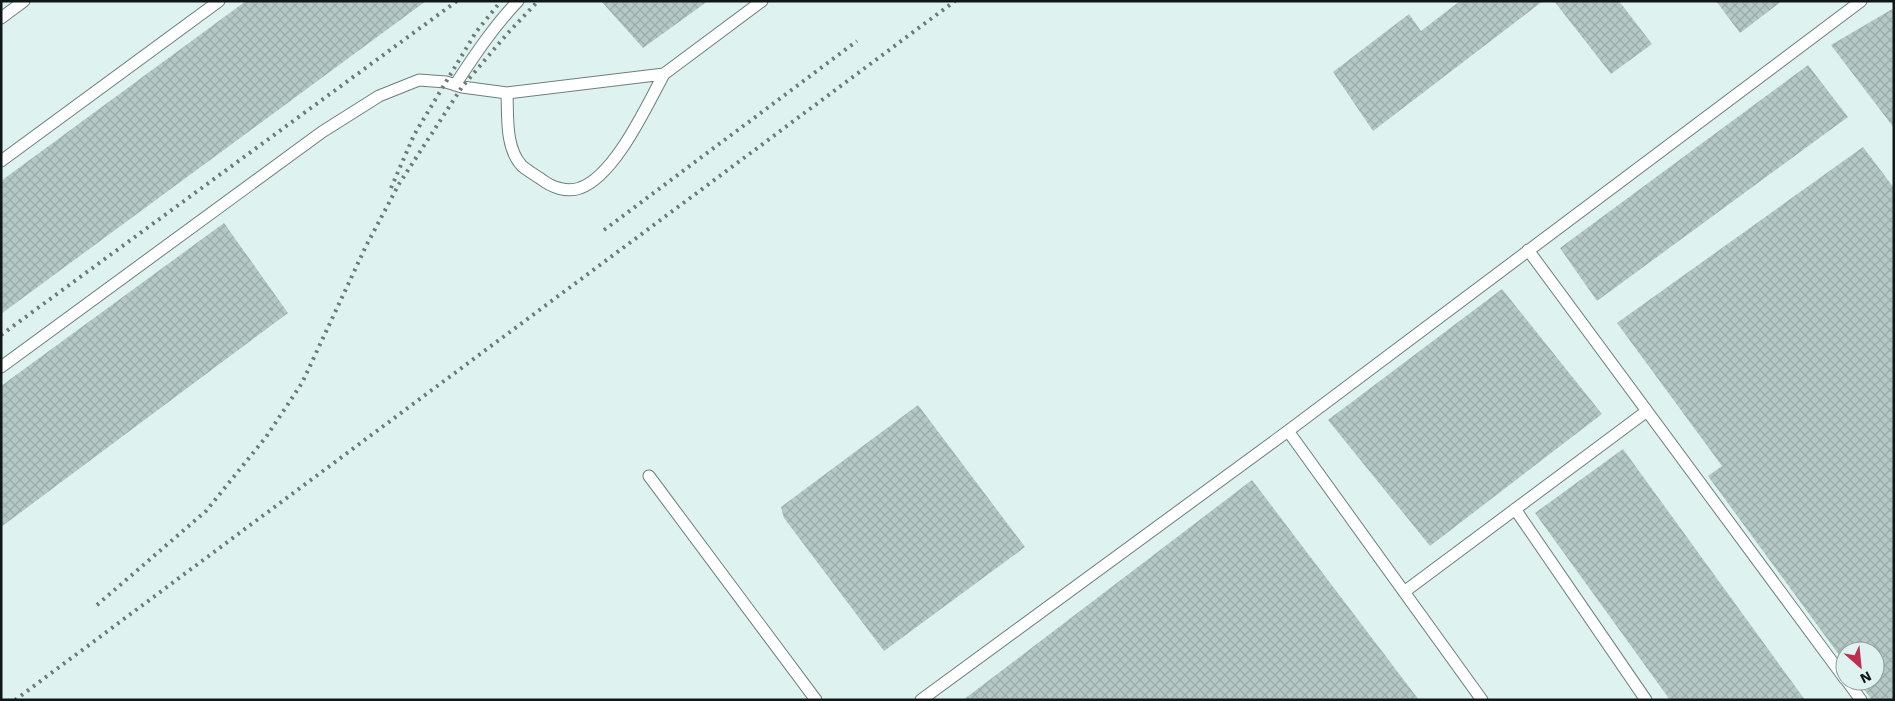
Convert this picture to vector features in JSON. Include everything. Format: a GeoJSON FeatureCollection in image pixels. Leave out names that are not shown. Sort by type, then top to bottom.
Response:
{"type":"FeatureCollection","features":[{"type":"Feature","properties":{"kind":"lane"},"geometry":{"type":"LineString","coordinates":[[1,18],[24,1]]}},
{"type":"Feature","properties":{"kind":"lane"},"geometry":{"type":"LineString","coordinates":[[1,161],[219,1]]}},
{"type":"Feature","properties":{"kind":"lane"},"geometry":{"type":"LineString","coordinates":[[455,85],[477,52],[518,1]]}},
{"type":"Feature","properties":{"kind":"lane"},"geometry":{"type":"LineString","coordinates":[[507,93],[509,136],[513,152],[522,165],[547,184],[562,190],[579,189],[600,175],[620,151],[664,74],[762,1]]}},
{"type":"Feature","properties":{"kind":"lane"},"geometry":{"type":"LineString","coordinates":[[921,700],[1288,431],[1861,1]]}},
{"type":"Feature","properties":{"kind":"lane"},"geometry":{"type":"LineString","coordinates":[[1,367],[322,132],[379,96],[419,80],[446,82],[462,87],[507,93],[664,74]]}},
{"type":"Feature","properties":{"kind":"lane"},"geometry":{"type":"LineString","coordinates":[[1528,250],[1835,665]]}},
{"type":"Feature","properties":{"kind":"lane"},"geometry":{"type":"LineString","coordinates":[[1404,592],[1647,411]]}},
{"type":"Feature","properties":{"kind":"lane"},"geometry":{"type":"LineString","coordinates":[[1288,431],[1482,700]]}},
{"type":"Feature","properties":{"kind":"lane"},"geometry":{"type":"LineString","coordinates":[[649,476],[816,700]]}},
{"type":"Feature","properties":{"kind":"lane"},"geometry":{"type":"LineString","coordinates":[[1515,509],[1646,700]]}},
{"type":"Feature","properties":{"kind":"building"},"geometry":{"type":"Polygon","coordinates":[[[246,1],[426,1],[1,314],[1,181],[246,1]]]}},
{"type":"Feature","properties":{"kind":"building"},"geometry":{"type":"Polygon","coordinates":[[[601,1],[708,1],[643,48],[601,1]]]}},
{"type":"Feature","properties":{"kind":"building"},"geometry":{"type":"Polygon","coordinates":[[[1460,1],[1543,1],[1373,131],[1333,72],[1409,14],[1421,31],[1460,1]]]}},
{"type":"Feature","properties":{"kind":"building"},"geometry":{"type":"Polygon","coordinates":[[[1554,1],[1619,1],[1652,44],[1611,74],[1554,1]]]}},
{"type":"Feature","properties":{"kind":"building"},"geometry":{"type":"Polygon","coordinates":[[[1716,1],[1782,1],[1740,33],[1716,1]]]}},
{"type":"Feature","properties":{"kind":"building"},"geometry":{"type":"Polygon","coordinates":[[[1894,8],[1894,128],[1831,45],[1894,8]]]}},
{"type":"Feature","properties":{"kind":"building"},"geometry":{"type":"Polygon","coordinates":[[[1808,65],[1848,117],[1597,301],[1560,248],[1808,65]]]}},
{"type":"Feature","properties":{"kind":"building"},"geometry":{"type":"Polygon","coordinates":[[[1863,147],[1894,188],[1894,700],[1872,700],[1865,691],[1885,691],[1885,641],[1835,641],[1835,649],[1708,476],[1722,466],[1617,323],[1863,147]]]}},
{"type":"Feature","properties":{"kind":"building"},"geometry":{"type":"Polygon","coordinates":[[[224,223],[288,313],[1,527],[1,386],[224,223]]]}},
{"type":"Feature","properties":{"kind":"building"},"geometry":{"type":"Polygon","coordinates":[[[1502,289],[1602,414],[1430,546],[1328,420],[1502,289]]]}},
{"type":"Feature","properties":{"kind":"building"},"geometry":{"type":"Polygon","coordinates":[[[918,405],[1025,547],[884,651],[784,518],[781,507],[918,405]]]}},
{"type":"Feature","properties":{"kind":"building"},"geometry":{"type":"Polygon","coordinates":[[[1623,449],[1805,700],[1670,700],[1535,513],[1623,449]]]}},
{"type":"Feature","properties":{"kind":"building"},"geometry":{"type":"Polygon","coordinates":[[[1252,480],[1419,700],[963,700],[1252,480]]]}},
{"type":"Feature","properties":{"kind":"railway"},"geometry":{"type":"LineString","coordinates":[[1,335],[457,1]]}},
{"type":"Feature","properties":{"kind":"railway"},"geometry":{"type":"LineString","coordinates":[[391,188],[414,135],[476,32],[501,1]]}},
{"type":"Feature","properties":{"kind":"railway"},"geometry":{"type":"LineString","coordinates":[[97,605],[206,511],[266,437],[302,383],[366,246],[399,184],[462,87],[538,1]]}},
{"type":"Feature","properties":{"kind":"railway"},"geometry":{"type":"LineString","coordinates":[[15,700],[955,1]]}},
{"type":"Feature","properties":{"kind":"railway"},"geometry":{"type":"LineString","coordinates":[[604,230],[857,41]]}}]}
